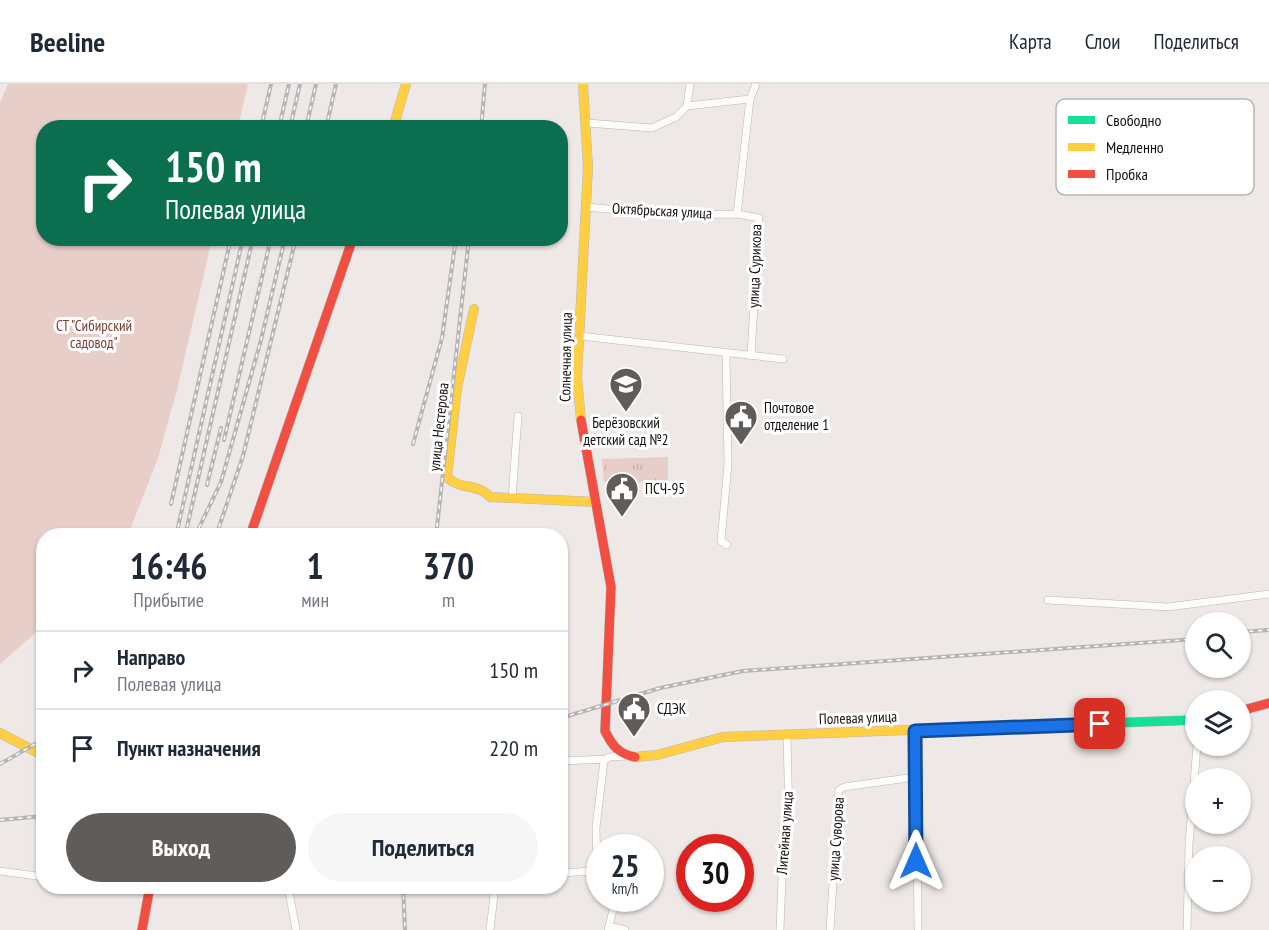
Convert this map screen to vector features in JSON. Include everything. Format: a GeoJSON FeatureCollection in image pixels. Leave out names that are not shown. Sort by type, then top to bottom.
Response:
{"type":"FeatureCollection","features":[{"type":"Feature","properties":{"kind":"main road"},"geometry":{"type":"LineString","coordinates":[[395,120],[406,84]]}},
{"type":"Feature","properties":{"kind":"main road","name":"Солнечная улица"},"geometry":{"type":"LineString","coordinates":[[583,84],[587,207],[577,377],[580,414],[611,587],[605,730],[613,748],[632,756]]}},
{"type":"Feature","properties":{"kind":"main road"},"geometry":{"type":"LineString","coordinates":[[253,528],[350,246]]}},
{"type":"Feature","properties":{"kind":"main road","name":"улица Нестерова"},"geometry":{"type":"LineString","coordinates":[[474,309],[457,388],[447,477],[454,485],[483,490],[490,497],[595,502]]}},
{"type":"Feature","properties":{"kind":"main road"},"geometry":{"type":"LineString","coordinates":[[1251,708],[1269,703]]}},
{"type":"Feature","properties":{"kind":"main road","name":"Полевая улица"},"geometry":{"type":"LineString","coordinates":[[632,756],[667,754],[712,738],[1185,720]]}},
{"type":"Feature","properties":{"kind":"main road"},"geometry":{"type":"LineString","coordinates":[[0,732],[36,752]]}},
{"type":"Feature","properties":{"kind":"main road"},"geometry":{"type":"LineString","coordinates":[[142,930],[149,894]]}},
{"type":"Feature","properties":{"kind":"street"},"geometry":{"type":"LineString","coordinates":[[586,123],[652,128],[676,117],[687,106],[690,84]]}},
{"type":"Feature","properties":{"kind":"street","name":"улица Сурикова"},"geometry":{"type":"LineString","coordinates":[[751,356],[759,218],[737,214],[750,99],[756,84]]}},
{"type":"Feature","properties":{"kind":"street"},"geometry":{"type":"LineString","coordinates":[[687,106],[750,99]]}},
{"type":"Feature","properties":{"kind":"street","name":"Октябрьская улица"},"geometry":{"type":"LineString","coordinates":[[587,207],[672,215],[737,214]]}},
{"type":"Feature","properties":{"kind":"street"},"geometry":{"type":"LineString","coordinates":[[580,336],[726,355],[783,359]]}},
{"type":"Feature","properties":{"kind":"street"},"geometry":{"type":"LineString","coordinates":[[726,355],[728,464],[721,541],[728,545]]}},
{"type":"Feature","properties":{"kind":"street"},"geometry":{"type":"LineString","coordinates":[[512,498],[518,416]]}},
{"type":"Feature","properties":{"kind":"street"},"geometry":{"type":"LineString","coordinates":[[1048,600],[1168,607],[1269,594]]}},
{"type":"Feature","properties":{"kind":"street"},"geometry":{"type":"LineString","coordinates":[[915,731],[918,930]]}},
{"type":"Feature","properties":{"kind":"street","name":"Литейная улица"},"geometry":{"type":"LineString","coordinates":[[780,930],[784,827],[789,819],[787,735]]}},
{"type":"Feature","properties":{"kind":"street"},"geometry":{"type":"LineString","coordinates":[[568,761],[632,756]]}},
{"type":"Feature","properties":{"kind":"street"},"geometry":{"type":"LineString","coordinates":[[1187,930],[1189,844],[1196,756]]}},
{"type":"Feature","properties":{"kind":"street"},"geometry":{"type":"LineString","coordinates":[[597,834],[606,759]]}},
{"type":"Feature","properties":{"kind":"street","name":"улица Суворова"},"geometry":{"type":"LineString","coordinates":[[830,930],[839,790],[844,787],[915,777]]}},
{"type":"Feature","properties":{"kind":"street"},"geometry":{"type":"LineString","coordinates":[[0,871],[36,875]]}},
{"type":"Feature","properties":{"kind":"street"},"geometry":{"type":"LineString","coordinates":[[568,873],[586,871]]}},
{"type":"Feature","properties":{"kind":"street"},"geometry":{"type":"LineString","coordinates":[[289,894],[296,930]]}},
{"type":"Feature","properties":{"kind":"street"},"geometry":{"type":"LineString","coordinates":[[490,930],[494,894]]}},
{"type":"Feature","properties":{"kind":"street"},"geometry":{"type":"LineString","coordinates":[[612,912],[608,928],[625,930]]}},
{"type":"Feature","properties":{"kind":"green space","name":"СТ \"Сибирский садовод\""},"geometry":{"type":"Polygon","coordinates":[[[8,84],[248,84],[240,120],[36,120],[36,246],[210,246],[177,390],[158,458],[131,528],[36,528],[36,632],[0,664],[0,103],[8,84]]]}},
{"type":"Feature","properties":{"kind":"green space"},"geometry":{"type":"Polygon","coordinates":[[[668,457],[668,483],[604,482],[602,459],[668,457]]]}},
{"type":"Feature","properties":{"kind":"railway"},"geometry":{"type":"LineString","coordinates":[[263,120],[271,84]]}},
{"type":"Feature","properties":{"kind":"railway"},"geometry":{"type":"LineString","coordinates":[[281,120],[289,84]]}},
{"type":"Feature","properties":{"kind":"railway"},"geometry":{"type":"LineString","coordinates":[[292,120],[300,84]]}},
{"type":"Feature","properties":{"kind":"railway"},"geometry":{"type":"LineString","coordinates":[[308,120],[316,84]]}},
{"type":"Feature","properties":{"kind":"railway"},"geometry":{"type":"LineString","coordinates":[[328,120],[336,84]]}},
{"type":"Feature","properties":{"kind":"railway"},"geometry":{"type":"LineString","coordinates":[[482,120],[485,84]]}},
{"type":"Feature","properties":{"kind":"railway"},"geometry":{"type":"LineString","coordinates":[[171,504],[229,246]]}},
{"type":"Feature","properties":{"kind":"railway"},"geometry":{"type":"LineString","coordinates":[[178,528],[241,246]]}},
{"type":"Feature","properties":{"kind":"railway"},"geometry":{"type":"LineString","coordinates":[[187,528],[251,246]]}},
{"type":"Feature","properties":{"kind":"railway"},"geometry":{"type":"LineString","coordinates":[[224,440],[269,246]]}},
{"type":"Feature","properties":{"kind":"railway"},"geometry":{"type":"LineString","coordinates":[[199,528],[221,482],[261,340],[283,246]]}},
{"type":"Feature","properties":{"kind":"railway"},"geometry":{"type":"LineString","coordinates":[[219,528],[243,456],[294,246]]}},
{"type":"Feature","properties":{"kind":"railway"},"geometry":{"type":"LineString","coordinates":[[413,444],[442,338],[455,246]]}},
{"type":"Feature","properties":{"kind":"railway"},"geometry":{"type":"LineString","coordinates":[[437,528],[468,246]]}},
{"type":"Feature","properties":{"kind":"railway"},"geometry":{"type":"LineString","coordinates":[[207,485],[221,428]]}},
{"type":"Feature","properties":{"kind":"railway"},"geometry":{"type":"LineString","coordinates":[[1251,631],[1269,630]]}},
{"type":"Feature","properties":{"kind":"railway"},"geometry":{"type":"LineString","coordinates":[[568,716],[660,688],[743,671],[1185,640]]}},
{"type":"Feature","properties":{"kind":"railway"},"geometry":{"type":"LineString","coordinates":[[0,764],[36,744]]}},
{"type":"Feature","properties":{"kind":"railway"},"geometry":{"type":"LineString","coordinates":[[0,820],[36,817]]}},
{"type":"Feature","properties":{"kind":"railway"},"geometry":{"type":"LineString","coordinates":[[403,894],[405,930]]}},
{"type":"Feature","properties":{"kind":"traffic: fast"},"geometry":{"type":"LineString","coordinates":[[909,730],[1185,720]]}},
{"type":"Feature","properties":{"kind":"traffic: slow"},"geometry":{"type":"LineString","coordinates":[[395,120],[406,84]]}},
{"type":"Feature","properties":{"kind":"traffic: slow"},"geometry":{"type":"LineString","coordinates":[[581,420],[577,377],[588,167],[583,84]]}},
{"type":"Feature","properties":{"kind":"traffic: slow"},"geometry":{"type":"LineString","coordinates":[[474,309],[457,388],[447,477],[457,484],[480,490],[490,497],[595,502]]}},
{"type":"Feature","properties":{"kind":"traffic: slow"},"geometry":{"type":"LineString","coordinates":[[635,757],[657,755],[723,737],[909,730]]}},
{"type":"Feature","properties":{"kind":"traffic: slow"},"geometry":{"type":"LineString","coordinates":[[0,733],[36,752]]}},
{"type":"Feature","properties":{"kind":"traffic: jam"},"geometry":{"type":"LineString","coordinates":[[253,528],[350,246]]}},
{"type":"Feature","properties":{"kind":"traffic: jam"},"geometry":{"type":"LineString","coordinates":[[581,420],[611,587],[605,731],[616,748],[624,754],[635,757]]}},
{"type":"Feature","properties":{"kind":"traffic: jam"},"geometry":{"type":"LineString","coordinates":[[1251,708],[1269,703]]}},
{"type":"Feature","properties":{"kind":"traffic: jam"},"geometry":{"type":"LineString","coordinates":[[142,930],[149,894]]}},
{"type":"Feature","properties":{"kind":"place","name":"Берёзовский детский сад №2"},"geometry":{"type":"Point","coordinates":[626,413]}},
{"type":"Feature","properties":{"kind":"place","name":"Почтовое отделение 1"},"geometry":{"type":"Point","coordinates":[741,446]}},
{"type":"Feature","properties":{"kind":"place","name":"ПСЧ-95"},"geometry":{"type":"Point","coordinates":[622,518]}},
{"type":"Feature","properties":{"kind":"place","name":"СДЭК"},"geometry":{"type":"Point","coordinates":[634,738]}},
{"type":"Feature","properties":{"kind":"route"},"geometry":{"type":"LineString","coordinates":[[916,861],[915,731],[1100,724]]}}]}
